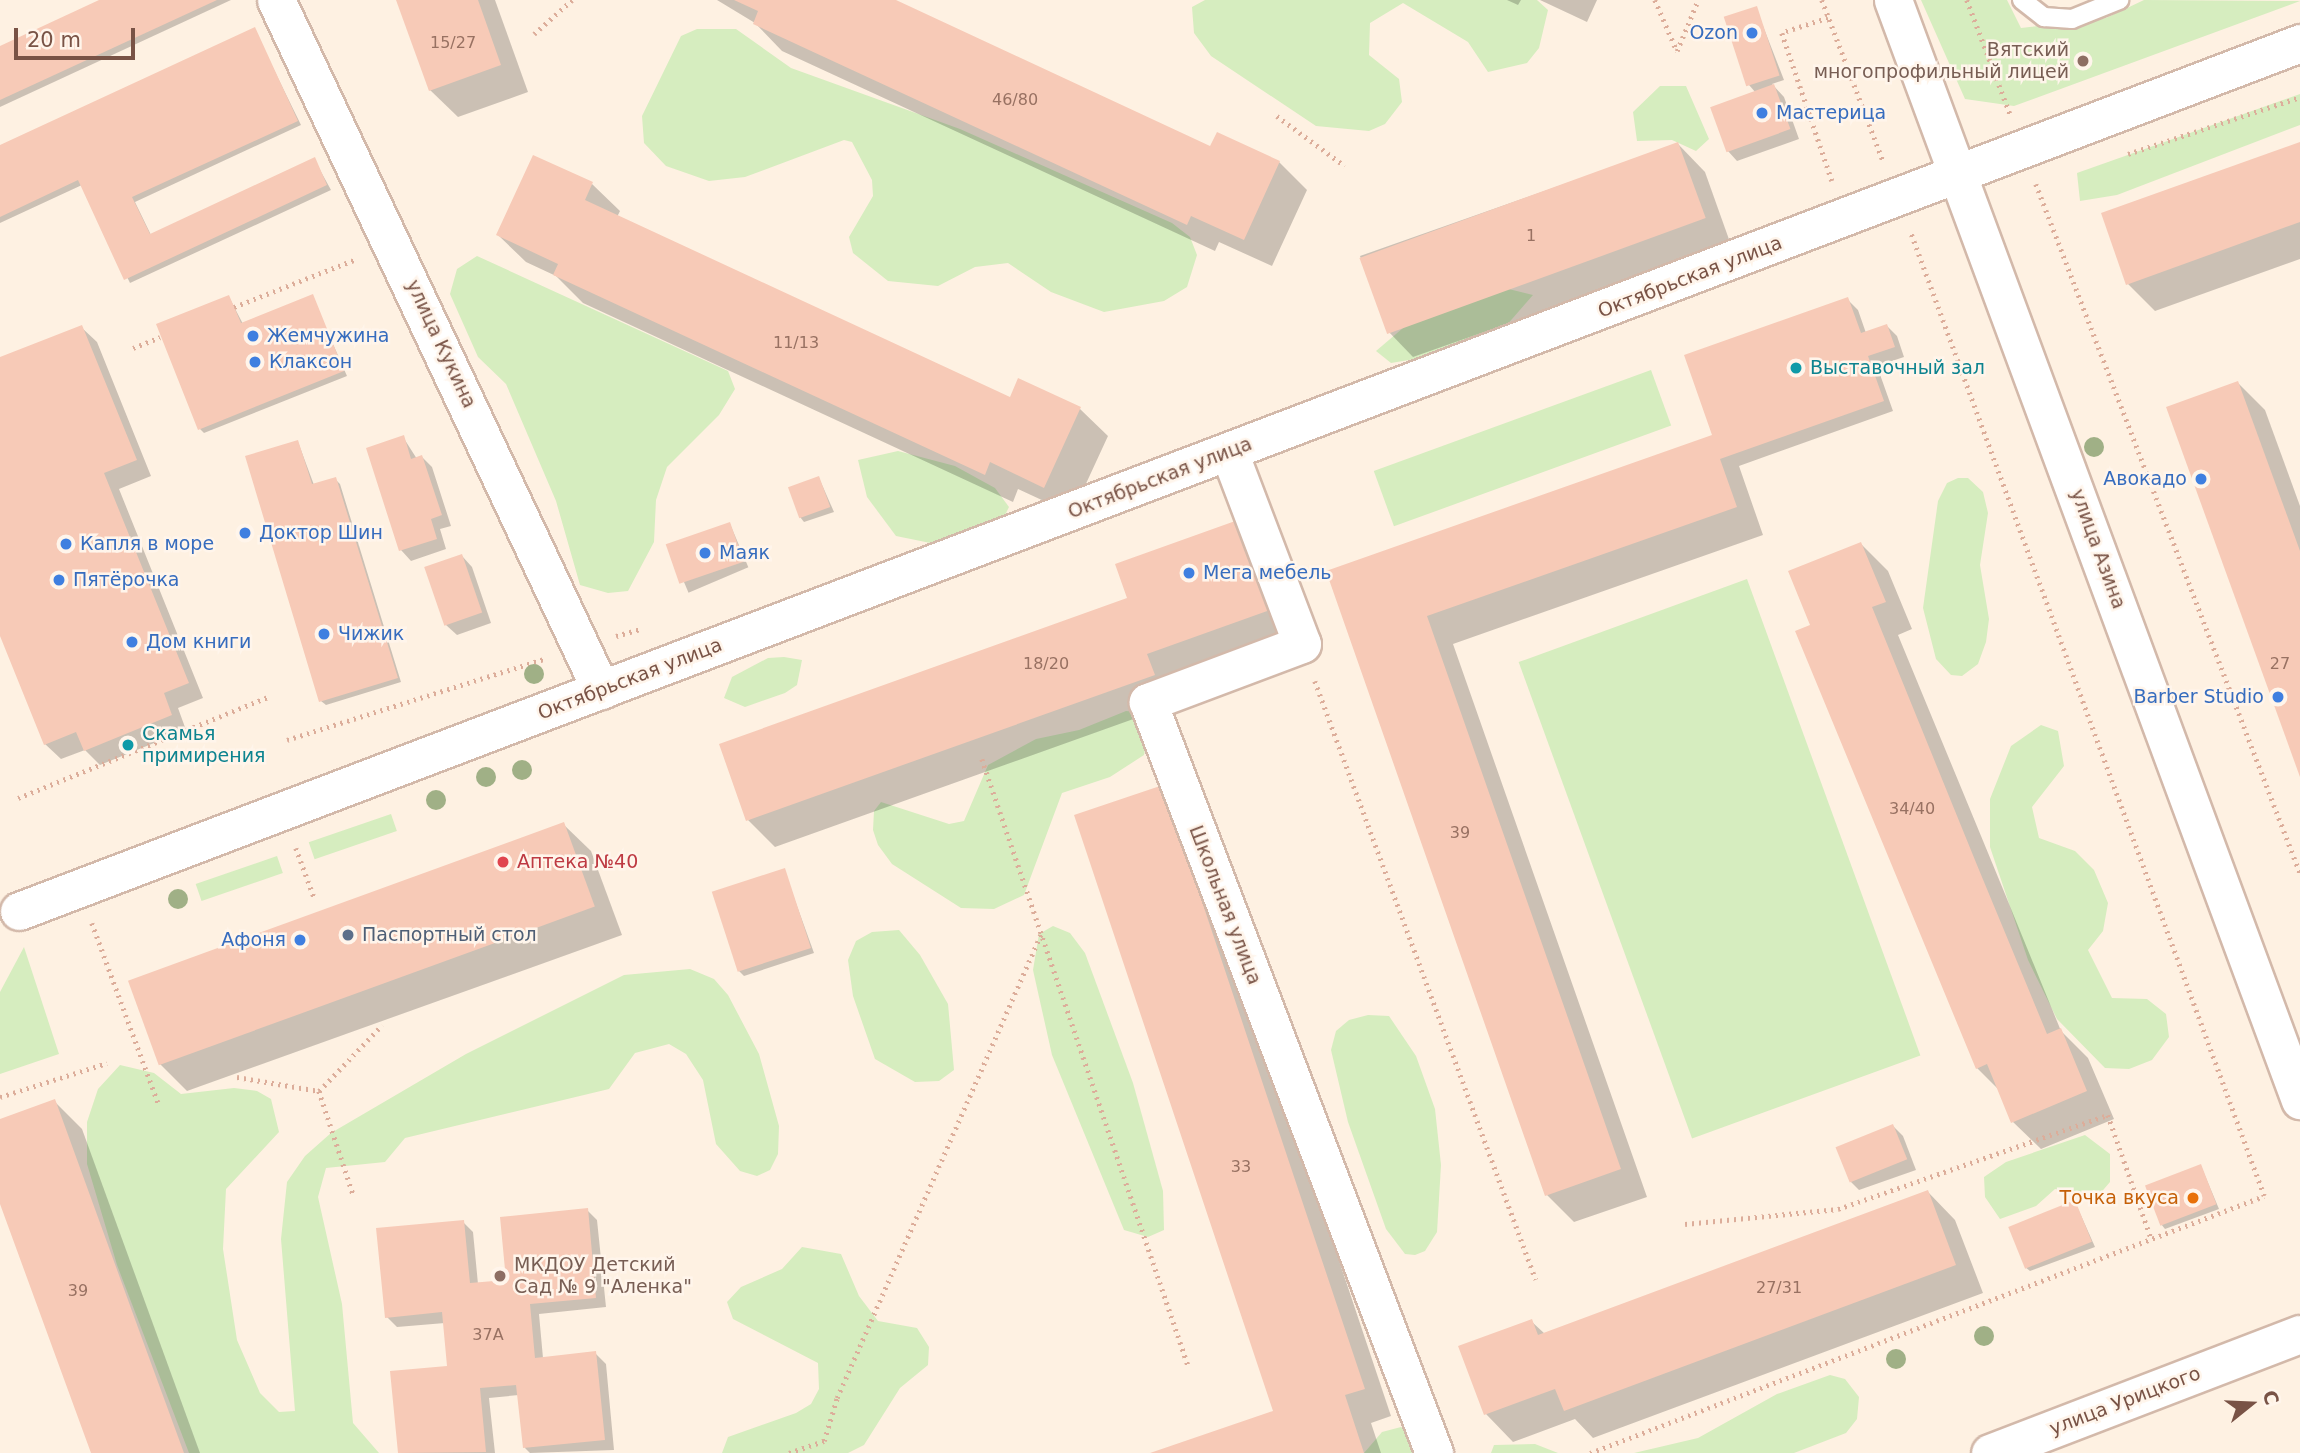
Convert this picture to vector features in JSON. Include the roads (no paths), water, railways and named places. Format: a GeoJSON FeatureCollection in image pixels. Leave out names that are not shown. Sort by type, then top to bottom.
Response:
{"type":"FeatureCollection","features":[{"type":"Feature","properties":{"kind":"street","name":"улица Кукина"},"geometry":{"type":"LineString","coordinates":[[276,0],[601,690]]}},
{"type":"Feature","properties":{"kind":"street","name":"улица Азина"},"geometry":{"type":"LineString","coordinates":[[1893,0],[2300,1100]]}},
{"type":"Feature","properties":{"kind":"street","name":"Октябрьская улица"},"geometry":{"type":"LineString","coordinates":[[19,911],[2300,43]]}},
{"type":"Feature","properties":{"kind":"street","name":"Школьная улица"},"geometry":{"type":"LineString","coordinates":[[1229,452],[1302,644],[1148,702],[1434,1453]]}},
{"type":"Feature","properties":{"kind":"street","name":"улица Урицкого"},"geometry":{"type":"LineString","coordinates":[[1990,1453],[2300,1334]]}},
{"type":"Feature","properties":{"kind":"lane"},"geometry":{"type":"LineString","coordinates":[[2021,0],[2044,17],[2072,19],[2119,0]]}},
{"type":"Feature","properties":{"kind":"place","name":"Ozon"},"geometry":{"type":"Point","coordinates":[1752,33]}},
{"type":"Feature","properties":{"kind":"place","name":"Вятский многопрофильный лицей"},"geometry":{"type":"Point","coordinates":[2083,61]}},
{"type":"Feature","properties":{"kind":"place","name":"Мастерица"},"geometry":{"type":"Point","coordinates":[1762,113]}},
{"type":"Feature","properties":{"kind":"place","name":"Жемчужина"},"geometry":{"type":"Point","coordinates":[253,336]}},
{"type":"Feature","properties":{"kind":"place","name":"Клаксон"},"geometry":{"type":"Point","coordinates":[255,362]}},
{"type":"Feature","properties":{"kind":"place","name":"Выставочный зал"},"geometry":{"type":"Point","coordinates":[1796,368]}},
{"type":"Feature","properties":{"kind":"place","name":"Авокадо"},"geometry":{"type":"Point","coordinates":[2201,479]}},
{"type":"Feature","properties":{"kind":"place","name":"Доктор Шин"},"geometry":{"type":"Point","coordinates":[245,533]}},
{"type":"Feature","properties":{"kind":"place","name":"Капля в море"},"geometry":{"type":"Point","coordinates":[66,544]}},
{"type":"Feature","properties":{"kind":"place","name":"Маяк"},"geometry":{"type":"Point","coordinates":[705,553]}},
{"type":"Feature","properties":{"kind":"place","name":"Мега мебель"},"geometry":{"type":"Point","coordinates":[1189,573]}},
{"type":"Feature","properties":{"kind":"place","name":"Пятёрочка"},"geometry":{"type":"Point","coordinates":[59,580]}},
{"type":"Feature","properties":{"kind":"place","name":"Чижик"},"geometry":{"type":"Point","coordinates":[324,634]}},
{"type":"Feature","properties":{"kind":"place","name":"Дом книги"},"geometry":{"type":"Point","coordinates":[132,642]}},
{"type":"Feature","properties":{"kind":"place","name":"Barber Studio"},"geometry":{"type":"Point","coordinates":[2278,697]}},
{"type":"Feature","properties":{"kind":"place","name":"Скамья примирения"},"geometry":{"type":"Point","coordinates":[128,745]}},
{"type":"Feature","properties":{"kind":"place","name":"Аптека №40"},"geometry":{"type":"Point","coordinates":[503,862]}},
{"type":"Feature","properties":{"kind":"place","name":"Паспортный стол"},"geometry":{"type":"Point","coordinates":[348,935]}},
{"type":"Feature","properties":{"kind":"place","name":"Афоня"},"geometry":{"type":"Point","coordinates":[300,940]}},
{"type":"Feature","properties":{"kind":"place","name":"Точка вкуса"},"geometry":{"type":"Point","coordinates":[2193,1198]}},
{"type":"Feature","properties":{"kind":"place","name":"МКДОУ Детский Сад № 9 \"Аленка\""},"geometry":{"type":"Point","coordinates":[500,1276]}}]}
